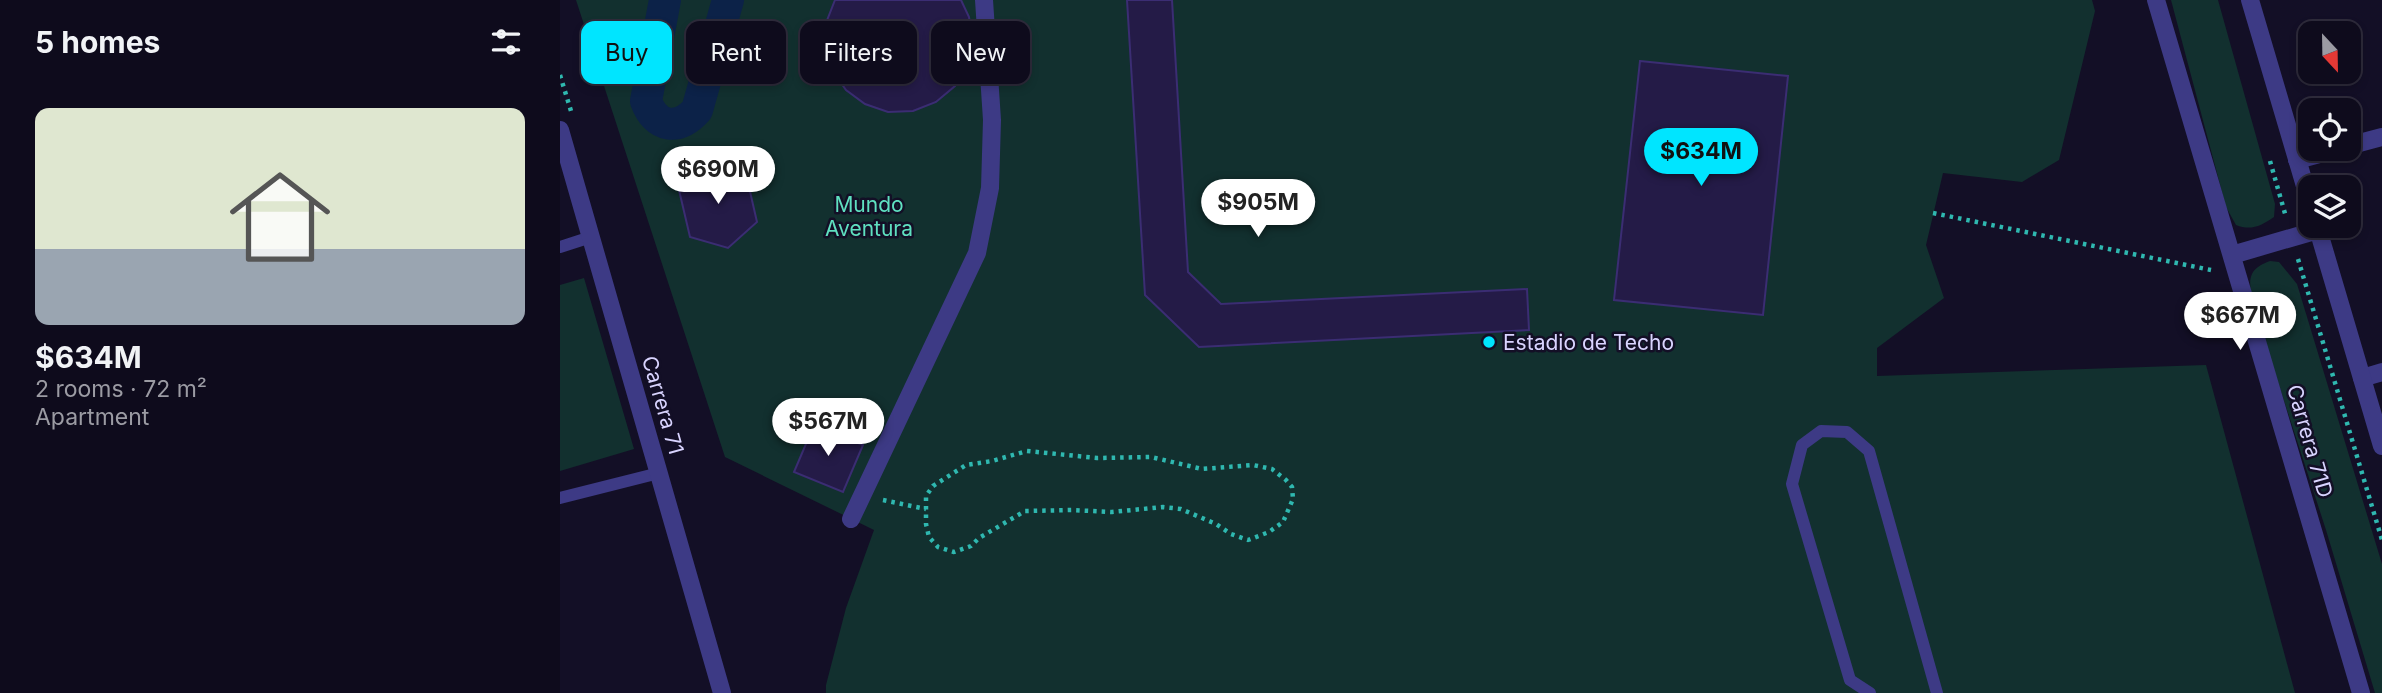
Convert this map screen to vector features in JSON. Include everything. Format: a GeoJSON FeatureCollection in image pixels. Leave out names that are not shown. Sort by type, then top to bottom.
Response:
{"type":"FeatureCollection","features":[{"type":"Feature","properties":{"kind":"street"},"geometry":{"type":"LineString","coordinates":[[851,519],[977,253],[990,188],[992,134],[984,0]]}},
{"type":"Feature","properties":{"kind":"street","name":"Carrera 71D"},"geometry":{"type":"LineString","coordinates":[[2156,0],[2361,693]]}},
{"type":"Feature","properties":{"kind":"street"},"geometry":{"type":"LineString","coordinates":[[2250,0],[2302,175]]}},
{"type":"Feature","properties":{"kind":"street","name":"Carrera 71"},"geometry":{"type":"LineString","coordinates":[[560,130],[723,693]]}},
{"type":"Feature","properties":{"kind":"street"},"geometry":{"type":"LineString","coordinates":[[2361,142],[2382,136]]}},
{"type":"Feature","properties":{"kind":"street"},"geometry":{"type":"LineString","coordinates":[[2232,255],[2298,236]]}},
{"type":"Feature","properties":{"kind":"street"},"geometry":{"type":"LineString","coordinates":[[2320,238],[2382,446]]}},
{"type":"Feature","properties":{"kind":"street"},"geometry":{"type":"LineString","coordinates":[[2362,378],[2382,372]]}},
{"type":"Feature","properties":{"kind":"lane"},"geometry":{"type":"LineString","coordinates":[[560,247],[591,237]]}},
{"type":"Feature","properties":{"kind":"lane"},"geometry":{"type":"LineString","coordinates":[[1870,693],[1850,680],[1792,484],[1801,445],[1821,431],[1847,432],[1869,452],[1937,693]]}},
{"type":"Feature","properties":{"kind":"lane"},"geometry":{"type":"LineString","coordinates":[[560,498],[659,473]]}},
{"type":"Feature","properties":{"kind":"path"},"geometry":{"type":"LineString","coordinates":[[2269,158],[2382,540]]}},
{"type":"Feature","properties":{"kind":"path"},"geometry":{"type":"LineString","coordinates":[[1933,213],[2211,270]]}},
{"type":"Feature","properties":{"kind":"path"},"geometry":{"type":"LineString","coordinates":[[1027,451],[1097,458],[1151,457],[1202,469],[1253,465],[1272,469],[1286,480],[1292,487],[1293,499],[1283,522],[1269,532],[1248,540],[1181,509],[1139,508],[1112,512],[1025,511],[979,538],[971,546],[954,552],[938,547],[929,537],[926,509],[926,496],[933,486],[960,468],[978,461],[992,461],[1027,451]]}},
{"type":"Feature","properties":{"kind":"path"},"geometry":{"type":"LineString","coordinates":[[862,495],[926,509]]}},
{"type":"Feature","properties":{"kind":"green space","name":"Mundo Aventura"},"geometry":{"type":"Polygon","coordinates":[[[576,0],[2092,0],[2095,11],[2059,160],[2022,182],[1943,173],[1926,245],[1944,298],[1877,348],[1877,376],[2206,365],[2295,693],[826,693],[846,608],[874,530],[725,457],[603,84],[672,84],[672,21],[583,21],[576,0]]]}},
{"type":"Feature","properties":{"kind":"green space"},"geometry":{"type":"Polygon","coordinates":[[[2171,0],[2218,0],[2275,204],[2274,217],[2260,225],[2246,228],[2236,225],[2226,207],[2171,0]]]}},
{"type":"Feature","properties":{"kind":"green space"},"geometry":{"type":"Polygon","coordinates":[[[2279,262],[2297,284],[2382,564],[2382,693],[2375,693],[2326,530],[2252,302],[2251,276],[2262,264],[2279,262]]]}},
{"type":"Feature","properties":{"kind":"green space"},"geometry":{"type":"Polygon","coordinates":[[[584,278],[634,449],[560,471],[560,285],[584,278]]]}},
{"type":"Feature","properties":{"kind":"building"},"geometry":{"type":"Polygon","coordinates":[[[835,0],[961,0],[970,21],[931,21],[931,84],[956,84],[936,102],[913,111],[888,112],[865,104],[842,84],[917,84],[917,21],[827,21],[835,0]]]}},
{"type":"Feature","properties":{"kind":"building"},"geometry":{"type":"Polygon","coordinates":[[[1127,0],[1172,0],[1188,272],[1221,304],[1527,289],[1529,330],[1199,347],[1145,295],[1127,0]]]}},
{"type":"Feature","properties":{"kind":"building"},"geometry":{"type":"Polygon","coordinates":[[[1640,61],[1788,76],[1763,315],[1614,300],[1640,61]]]}},
{"type":"Feature","properties":{"kind":"building"},"geometry":{"type":"Polygon","coordinates":[[[706,166],[746,174],[757,222],[728,248],[690,237],[679,190],[706,166]]]}},
{"type":"Feature","properties":{"kind":"building"},"geometry":{"type":"Polygon","coordinates":[[[814,425],[863,445],[843,492],[794,472],[814,425]]]}},
{"type":"Feature","properties":{"kind":"waterway"},"geometry":{"type":"LineString","coordinates":[[665,0],[646,101],[656,117],[668,124],[682,121],[697,110],[728,0]]}},
{"type":"Feature","properties":{"kind":"place","name":"Estadio de Techo"},"geometry":{"type":"Point","coordinates":[1489,342]}}]}
